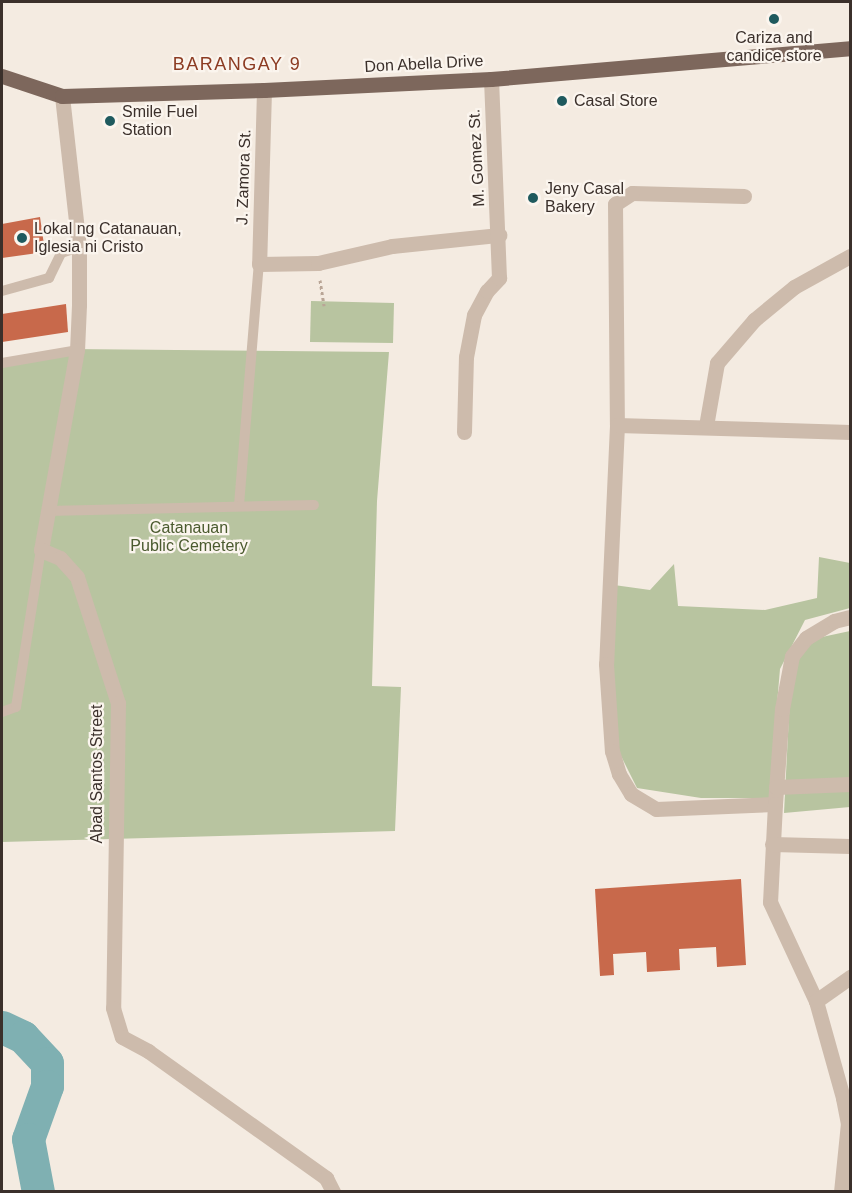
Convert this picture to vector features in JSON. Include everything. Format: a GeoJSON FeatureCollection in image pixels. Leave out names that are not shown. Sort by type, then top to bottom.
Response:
{"type":"FeatureCollection","features":[{"type":"Feature","properties":{"kind":"main road","name":"Don Abella Drive"},"geometry":{"type":"LineString","coordinates":[[2,76],[62,96],[264,90],[491,79],[850,48]]}},
{"type":"Feature","properties":{"kind":"street","name":"M. Gomez St."},"geometry":{"type":"LineString","coordinates":[[464,432],[466,357],[474,315],[487,291],[499,278],[491,79]]}},
{"type":"Feature","properties":{"kind":"street","name":"J. Zamora St."},"geometry":{"type":"LineString","coordinates":[[259,264],[264,90]]}},
{"type":"Feature","properties":{"kind":"street"},"geometry":{"type":"LineString","coordinates":[[41,550],[76,350],[79,247],[62,96]]}},
{"type":"Feature","properties":{"kind":"street"},"geometry":{"type":"LineString","coordinates":[[744,196],[632,193],[615,204],[617,425],[606,664],[612,752],[619,774],[631,794],[656,809],[775,804]]}},
{"type":"Feature","properties":{"kind":"street"},"geometry":{"type":"LineString","coordinates":[[259,264],[318,263],[392,246],[499,235]]}},
{"type":"Feature","properties":{"kind":"street"},"geometry":{"type":"LineString","coordinates":[[706,426],[717,363],[754,320],[794,287],[850,256]]}},
{"type":"Feature","properties":{"kind":"street"},"geometry":{"type":"LineString","coordinates":[[617,425],[850,432]]}},
{"type":"Feature","properties":{"kind":"street","name":"Abad Santos Street"},"geometry":{"type":"LineString","coordinates":[[41,550],[60,558],[77,577],[118,703],[113,1008],[122,1037],[148,1051],[326,1178],[333,1191]]}},
{"type":"Feature","properties":{"kind":"street"},"geometry":{"type":"LineString","coordinates":[[840,1191],[848,1123],[816,1001],[770,902],[782,709],[792,656],[806,638],[834,621],[850,617]]}},
{"type":"Feature","properties":{"kind":"street"},"geometry":{"type":"LineString","coordinates":[[776,787],[850,784]]}},
{"type":"Feature","properties":{"kind":"street"},"geometry":{"type":"LineString","coordinates":[[772,844],[850,846]]}},
{"type":"Feature","properties":{"kind":"street"},"geometry":{"type":"LineString","coordinates":[[816,1001],[850,977]]}},
{"type":"Feature","properties":{"kind":"lane"},"geometry":{"type":"LineString","coordinates":[[2,291],[49,278],[61,253],[79,247]]}},
{"type":"Feature","properties":{"kind":"lane"},"geometry":{"type":"LineString","coordinates":[[239,506],[259,264]]}},
{"type":"Feature","properties":{"kind":"lane"},"geometry":{"type":"LineString","coordinates":[[2,363],[76,350]]}},
{"type":"Feature","properties":{"kind":"lane"},"geometry":{"type":"LineString","coordinates":[[47,511],[314,505]]}},
{"type":"Feature","properties":{"kind":"lane"},"geometry":{"type":"LineString","coordinates":[[2,712],[16,707],[41,550]]}},
{"type":"Feature","properties":{"kind":"path"},"geometry":{"type":"LineString","coordinates":[[318,263],[324,306]]}},
{"type":"Feature","properties":{"kind":"green space"},"geometry":{"type":"Polygon","coordinates":[[[311,301],[394,303],[393,343],[310,342],[311,301]]]}},
{"type":"Feature","properties":{"kind":"green space","name":"Catanauan Public Cemetery"},"geometry":{"type":"Polygon","coordinates":[[[70,349],[389,352],[377,501],[372,686],[401,687],[395,831],[2,842],[2,363],[70,349]]]}},
{"type":"Feature","properties":{"kind":"green space"},"geometry":{"type":"Polygon","coordinates":[[[819,557],[850,563],[850,608],[805,620],[780,669],[769,798],[701,798],[637,788],[617,748],[611,663],[614,585],[650,590],[674,564],[678,606],[765,610],[817,598],[819,557]]]}},
{"type":"Feature","properties":{"kind":"green space"},"geometry":{"type":"Polygon","coordinates":[[[850,631],[850,807],[784,813],[792,656],[822,637],[850,631]]]}},
{"type":"Feature","properties":{"kind":"building","name":"Lokal ng Catanauan, Iglesia ni Cristo"},"geometry":{"type":"Polygon","coordinates":[[[40,217],[45,252],[2,258],[2,224],[40,217]]]}},
{"type":"Feature","properties":{"kind":"building"},"geometry":{"type":"Polygon","coordinates":[[[66,304],[68,332],[2,342],[2,314],[66,304]]]}},
{"type":"Feature","properties":{"kind":"building"},"geometry":{"type":"Polygon","coordinates":[[[741,879],[746,965],[717,967],[716,947],[679,949],[680,970],[647,972],[646,952],[613,954],[614,975],[600,976],[595,889],[741,879]]]}},
{"type":"Feature","properties":{"kind":"waterway"},"geometry":{"type":"LineString","coordinates":[[2,1027],[23,1037],[47,1063],[47,1086],[28,1139],[38,1192]]}},
{"type":"Feature","properties":{"kind":"place","name":"Cariza and candice store"},"geometry":{"type":"Point","coordinates":[774,19]}},
{"type":"Feature","properties":{"kind":"place","name":"Casal Store"},"geometry":{"type":"Point","coordinates":[562,101]}},
{"type":"Feature","properties":{"kind":"place","name":"Smile Fuel Station"},"geometry":{"type":"Point","coordinates":[110,121]}},
{"type":"Feature","properties":{"kind":"place","name":"Jeny Casal Bakery"},"geometry":{"type":"Point","coordinates":[533,198]}},
{"type":"Feature","properties":{"kind":"place","name":"Lokal ng Catanauan, Iglesia ni Cristo"},"geometry":{"type":"Point","coordinates":[22,238]}},
{"type":"Feature","properties":{"kind":"district","name":"BARANGAY 9"},"geometry":{"type":"Point","coordinates":[237,64]}}]}
